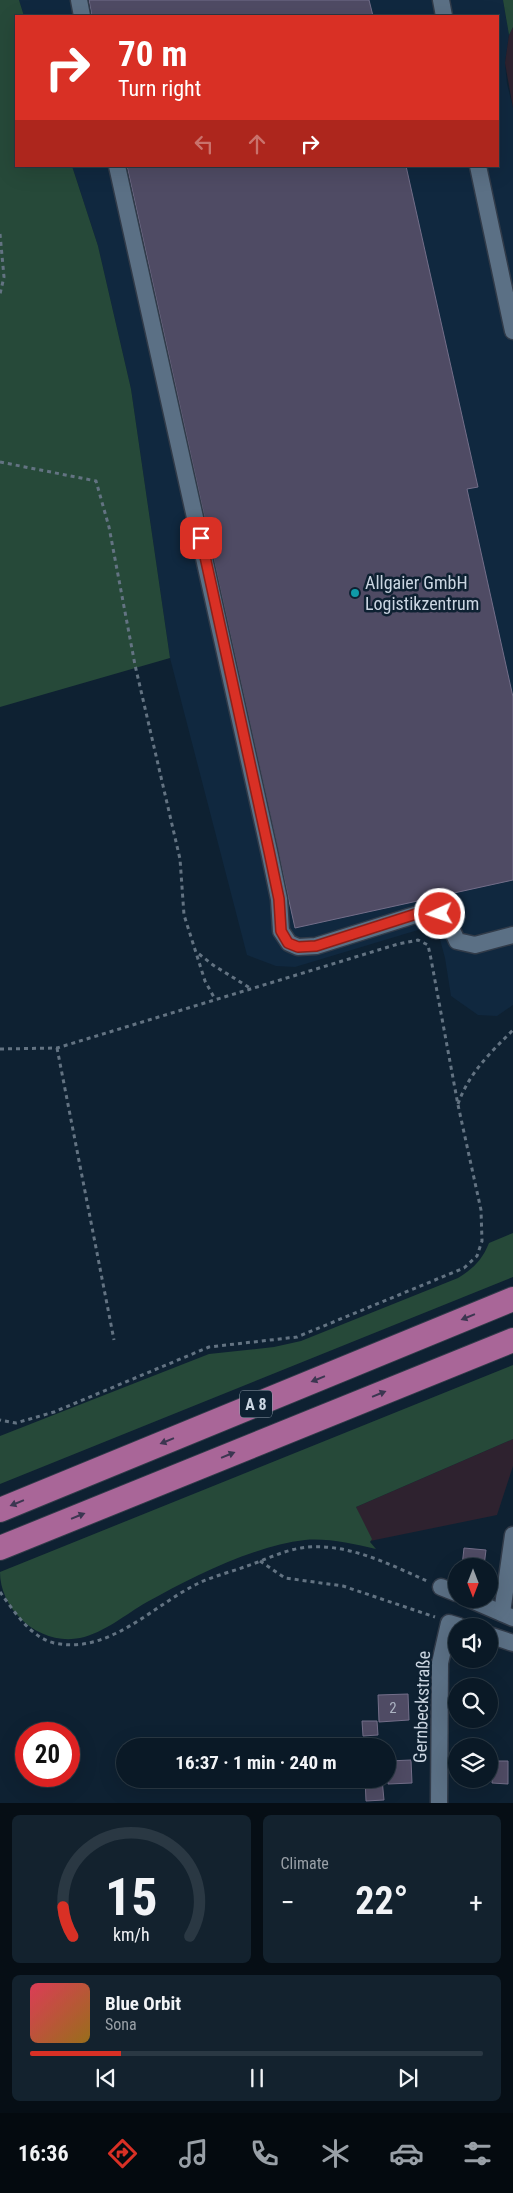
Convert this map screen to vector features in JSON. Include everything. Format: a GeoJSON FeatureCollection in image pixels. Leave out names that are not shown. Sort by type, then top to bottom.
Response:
{"type":"FeatureCollection","features":[{"type":"Feature","properties":{"kind":"highway","name":"A 8"},"geometry":{"type":"LineString","coordinates":[[0,1510],[513,1299]]}},
{"type":"Feature","properties":{"kind":"highway","name":"A 8"},"geometry":{"type":"LineString","coordinates":[[0,1548],[513,1340]]}},
{"type":"Feature","properties":{"kind":"street"},"geometry":{"type":"LineString","coordinates":[[79,0],[82,15]]}},
{"type":"Feature","properties":{"kind":"street"},"geometry":{"type":"LineString","coordinates":[[440,0],[444,15]]}},
{"type":"Feature","properties":{"kind":"street"},"geometry":{"type":"LineString","coordinates":[[117,167],[269,851],[279,899],[281,931],[288,943],[298,947],[316,946],[416,914],[440,914],[449,923],[457,941],[468,945],[513,935]]}},
{"type":"Feature","properties":{"kind":"street"},"geometry":{"type":"LineString","coordinates":[[478,167],[513,331]]}},
{"type":"Feature","properties":{"kind":"street"},"geometry":{"type":"LineString","coordinates":[[490,1608],[508,1616],[513,1535]]}},
{"type":"Feature","properties":{"kind":"street"},"geometry":{"type":"LineString","coordinates":[[498,1639],[513,1643]]}},
{"type":"Feature","properties":{"kind":"street","name":"Gernbeckstraße"},"geometry":{"type":"LineString","coordinates":[[439,1803],[440,1662],[448,1641]]}},
{"type":"Feature","properties":{"kind":"path"},"geometry":{"type":"LineString","coordinates":[[0,234],[4,277],[0,294]]}},
{"type":"Feature","properties":{"kind":"path"},"geometry":{"type":"LineString","coordinates":[[0,462],[96,481],[109,527],[135,665],[180,859],[184,914],[198,953],[205,981],[215,999]]}},
{"type":"Feature","properties":{"kind":"path"},"geometry":{"type":"LineString","coordinates":[[0,1049],[57,1048],[398,944],[418,940],[428,945],[458,1105],[481,1210],[482,1242],[476,1256],[464,1268],[297,1337],[209,1347],[54,1412],[16,1423],[0,1420]]}},
{"type":"Feature","properties":{"kind":"path"},"geometry":{"type":"LineString","coordinates":[[198,953],[212,965],[251,988]]}},
{"type":"Feature","properties":{"kind":"path"},"geometry":{"type":"LineString","coordinates":[[458,1105],[464,1088],[474,1070],[513,1030]]}},
{"type":"Feature","properties":{"kind":"path"},"geometry":{"type":"LineString","coordinates":[[57,1048],[114,1340]]}},
{"type":"Feature","properties":{"kind":"path"},"geometry":{"type":"LineString","coordinates":[[0,1592],[18,1618],[34,1632],[53,1643],[86,1645],[111,1637],[198,1583],[302,1548],[344,1550],[382,1562],[448,1590]]}},
{"type":"Feature","properties":{"kind":"path"},"geometry":{"type":"LineString","coordinates":[[260,1561],[285,1578],[343,1586],[422,1611],[448,1622]]}},
{"type":"Feature","properties":{"kind":"shaded area","name":"Allgaier GmbH Logistikzentrum"},"geometry":{"type":"Polygon","coordinates":[[[19,0],[503,0],[509,35],[505,63],[507,84],[513,108],[513,1005],[497,1016],[478,1015],[451,996],[445,958],[438,932],[428,927],[295,967],[276,966],[247,955],[170,658],[131,389],[98,246],[72,167],[499,167],[499,15],[24,15],[19,0]]]}},
{"type":"Feature","properties":{"kind":"shaded area"},"geometry":{"type":"Polygon","coordinates":[[[513,27],[513,108],[505,63],[509,35],[513,27]]]}},
{"type":"Feature","properties":{"kind":"shaded area"},"geometry":{"type":"Polygon","coordinates":[[[513,1439],[513,1466],[497,1515],[370,1541],[356,1507],[513,1439]]]}},
{"type":"Feature","properties":{"kind":"green space"},"geometry":{"type":"Polygon","coordinates":[[[0,0],[19,0],[24,15],[15,15],[15,167],[72,167],[98,246],[131,389],[170,658],[0,707],[0,0]]]}},
{"type":"Feature","properties":{"kind":"green space"},"geometry":{"type":"Polygon","coordinates":[[[503,0],[513,0],[513,27],[509,35],[503,0]]]}},
{"type":"Feature","properties":{"kind":"green space"},"geometry":{"type":"Polygon","coordinates":[[[513,1233],[513,1277],[0,1484],[0,1436],[209,1354],[274,1347],[301,1341],[458,1278],[477,1263],[489,1243],[513,1233]]]}},
{"type":"Feature","properties":{"kind":"green space"},"geometry":{"type":"Polygon","coordinates":[[[513,1365],[513,1439],[356,1507],[372,1539],[370,1542],[376,1549],[340,1542],[305,1540],[265,1549],[203,1573],[147,1602],[106,1628],[80,1638],[65,1639],[51,1637],[37,1631],[25,1623],[7,1600],[0,1572],[513,1365]]]}},
{"type":"Feature","properties":{"kind":"building"},"geometry":{"type":"Polygon","coordinates":[[[89,0],[369,0],[373,15],[92,15],[89,0]]]}},
{"type":"Feature","properties":{"kind":"building","name":"Allgaier GmbH Logistikzentrum"},"geometry":{"type":"Polygon","coordinates":[[[127,167],[406,167],[478,487],[467,489],[513,697],[513,880],[295,928],[127,167]]]}},
{"type":"Feature","properties":{"kind":"building"},"geometry":{"type":"Polygon","coordinates":[[[464,1548],[486,1550],[485,1558],[463,1558],[464,1548]]]}},
{"type":"Feature","properties":{"kind":"building"},"geometry":{"type":"Polygon","coordinates":[[[408,1694],[409,1720],[379,1722],[378,1695],[408,1694]]]}},
{"type":"Feature","properties":{"kind":"building"},"geometry":{"type":"Polygon","coordinates":[[[362,1721],[377,1721],[378,1735],[363,1736],[362,1721]]]}},
{"type":"Feature","properties":{"kind":"building"},"geometry":{"type":"Polygon","coordinates":[[[411,1760],[412,1783],[396,1784],[396,1761],[411,1760]]]}},
{"type":"Feature","properties":{"kind":"building"},"geometry":{"type":"Polygon","coordinates":[[[498,1761],[508,1761],[508,1784],[498,1783],[498,1761]]]}},
{"type":"Feature","properties":{"kind":"building"},"geometry":{"type":"Polygon","coordinates":[[[365,1788],[383,1788],[384,1800],[366,1801],[365,1788]]]}},
{"type":"Feature","properties":{"kind":"place","name":"Allgaier GmbH Logistikzentrum"},"geometry":{"type":"Point","coordinates":[355,593]}},
{"type":"Feature","properties":{"kind":"route"},"geometry":{"type":"LineString","coordinates":[[201,538],[279,899],[281,931],[288,943],[298,947],[316,946],[416,914],[440,914]]}}]}
